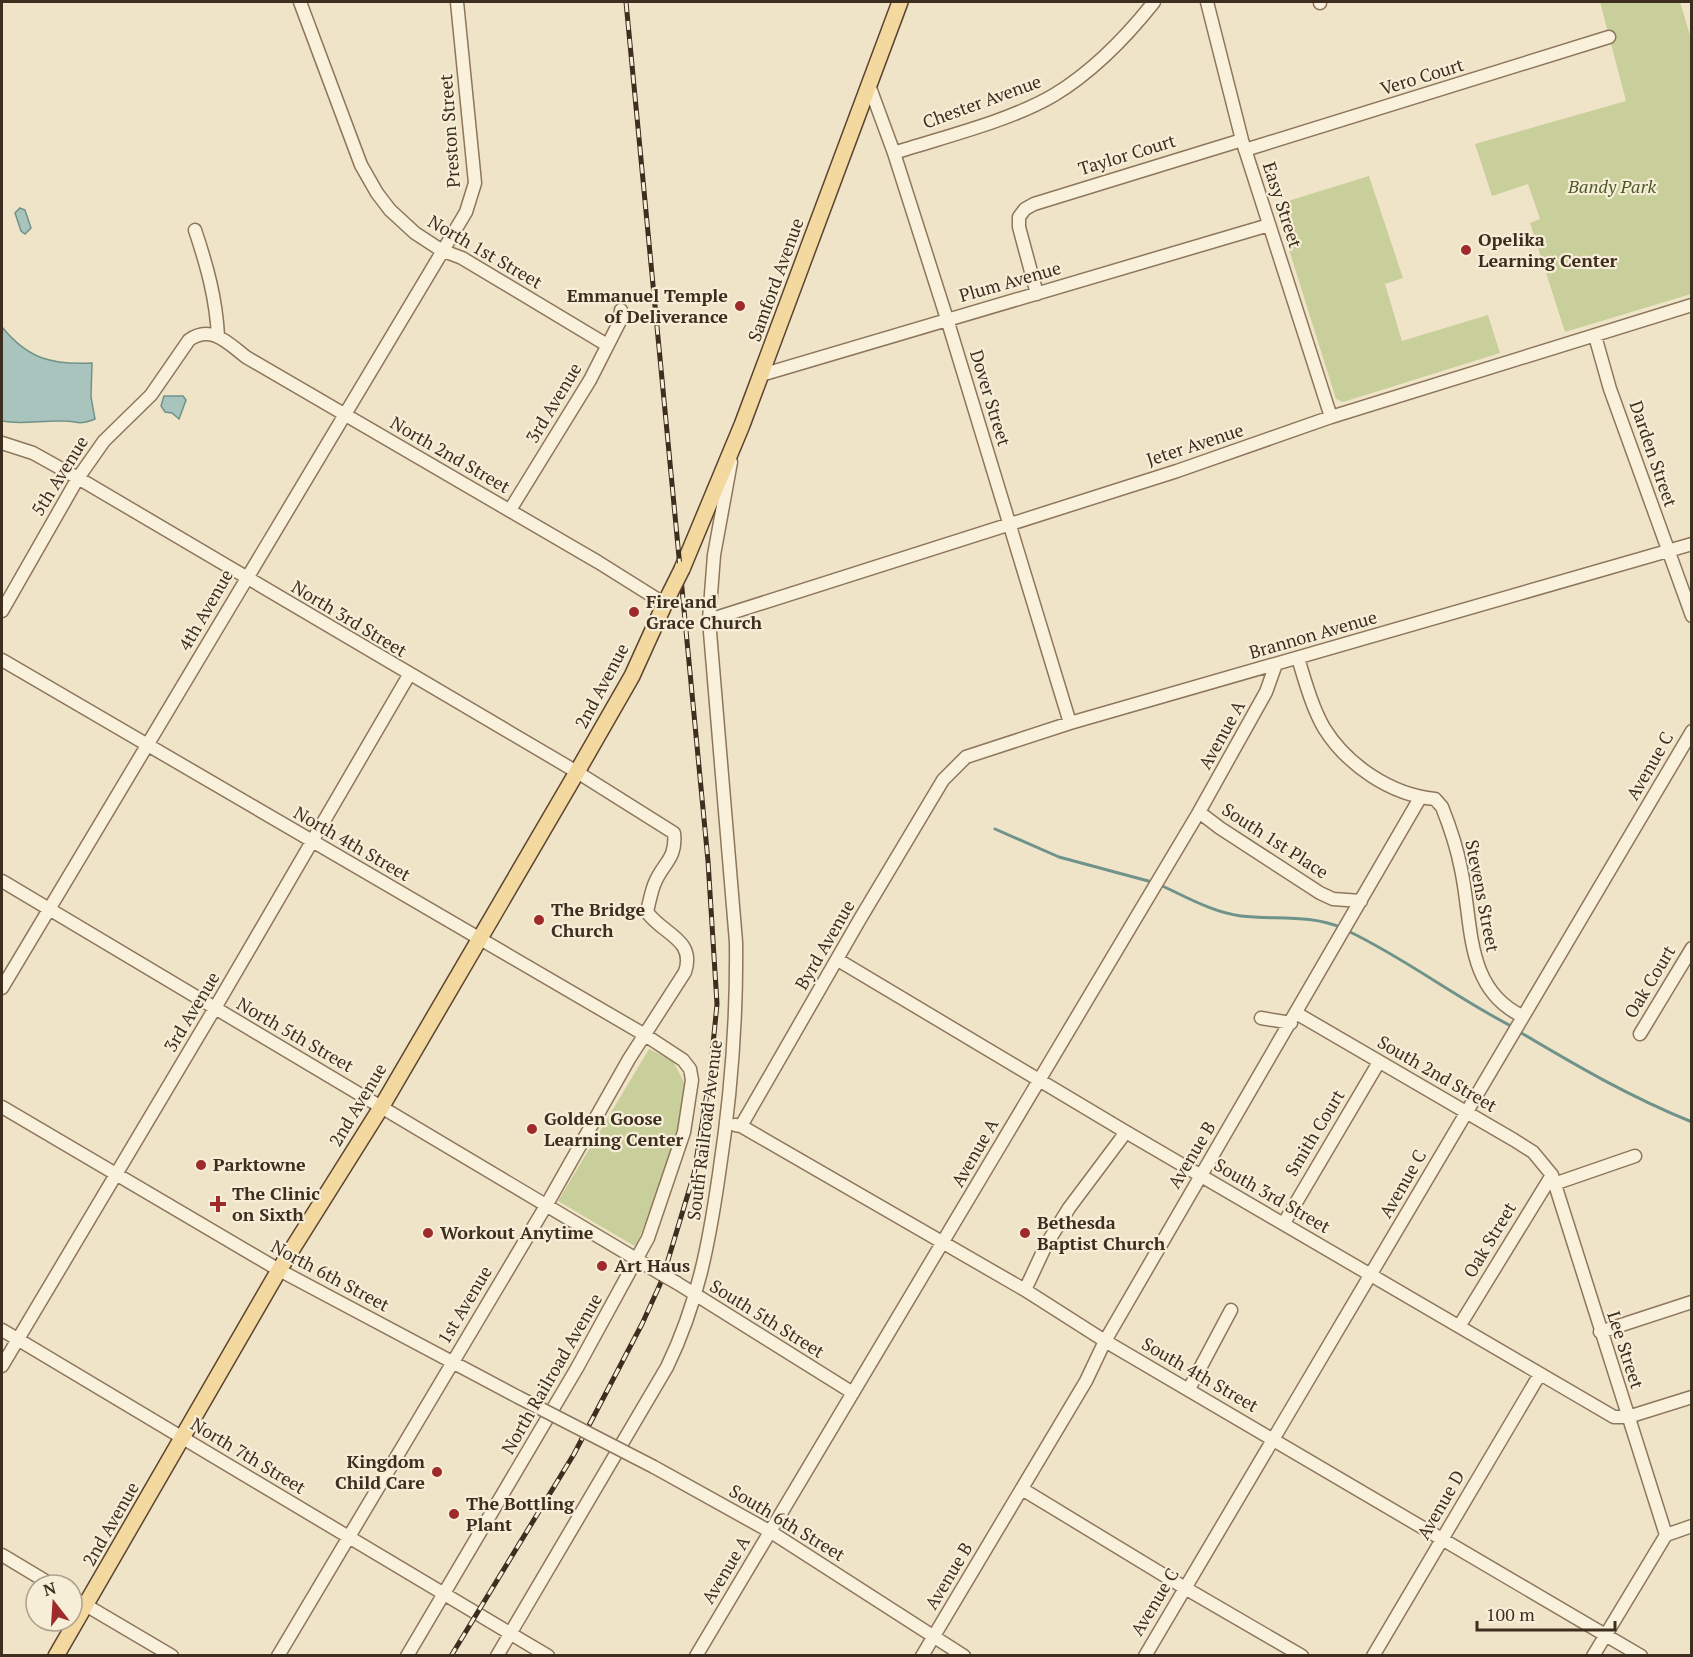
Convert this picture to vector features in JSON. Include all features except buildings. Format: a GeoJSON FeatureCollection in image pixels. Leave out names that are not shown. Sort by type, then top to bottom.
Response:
{"type":"FeatureCollection","features":[{"type":"Feature","properties":{"kind":"main road","name":"Samford Avenue"},"geometry":{"type":"LineString","coordinates":[[682,569],[691,553],[733,449],[900,2]]}},
{"type":"Feature","properties":{"kind":"main road","name":"2nd Avenue"},"geometry":{"type":"LineString","coordinates":[[56,1656],[279,1270],[381,1106],[577,772],[632,676],[682,569]]}},
{"type":"Feature","properties":{"kind":"street","name":"North 1st Street"},"geometry":{"type":"LineString","coordinates":[[300,2],[367,174],[390,210],[415,233],[441,250],[462,258],[607,345]]}},
{"type":"Feature","properties":{"kind":"street","name":"Preston Street"},"geometry":{"type":"LineString","coordinates":[[441,250],[466,212],[475,183],[457,2]]}},
{"type":"Feature","properties":{"kind":"street","name":"Chester Avenue"},"geometry":{"type":"LineString","coordinates":[[894,153],[991,121],[1052,96],[1070,85],[1118,43],[1155,2]]}},
{"type":"Feature","properties":{"kind":"street","name":"Easy Street"},"geometry":{"type":"LineString","coordinates":[[1207,2],[1244,145],[1332,417]]}},
{"type":"Feature","properties":{"kind":"street","name":"Vero Court"},"geometry":{"type":"LineString","coordinates":[[1244,145],[1609,37]]}},
{"type":"Feature","properties":{"kind":"street","name":"Dover Street"},"geometry":{"type":"LineString","coordinates":[[869,85],[894,153],[1011,524],[1070,723]]}},
{"type":"Feature","properties":{"kind":"street","name":"Taylor Court"},"geometry":{"type":"LineString","coordinates":[[1037,294],[1019,227],[1019,218],[1025,209],[1065,193],[1244,145]]}},
{"type":"Feature","properties":{"kind":"street","name":"Plum Avenue"},"geometry":{"type":"LineString","coordinates":[[761,375],[1269,225]]}},
{"type":"Feature","properties":{"kind":"street"},"geometry":{"type":"LineString","coordinates":[[195,231],[209,272],[216,303],[218,336]]}},
{"type":"Feature","properties":{"kind":"street","name":"4th Avenue"},"geometry":{"type":"LineString","coordinates":[[2,988],[441,250]]}},
{"type":"Feature","properties":{"kind":"street","name":"Jeter Avenue"},"geometry":{"type":"LineString","coordinates":[[709,620],[1011,524],[1332,417],[1692,305]]}},
{"type":"Feature","properties":{"kind":"street","name":"3rd Avenue"},"geometry":{"type":"LineString","coordinates":[[510,510],[590,380],[620,321],[621,310]]}},
{"type":"Feature","properties":{"kind":"street","name":"5th Avenue"},"geometry":{"type":"LineString","coordinates":[[2,611],[78,478],[104,441],[151,395],[189,340],[198,334],[207,332],[218,336]]}},
{"type":"Feature","properties":{"kind":"street","name":"North 2nd Street"},"geometry":{"type":"LineString","coordinates":[[218,336],[246,357],[666,603]]}},
{"type":"Feature","properties":{"kind":"street","name":"Darden Street"},"geometry":{"type":"LineString","coordinates":[[1595,336],[1610,389],[1692,616]]}},
{"type":"Feature","properties":{"kind":"street","name":"North 3rd Street"},"geometry":{"type":"LineString","coordinates":[[2,443],[33,453],[78,478],[577,772],[674,833],[675,846],[667,866],[654,885],[647,912],[654,922],[681,940]]}},
{"type":"Feature","properties":{"kind":"street","name":"South Railroad Avenue"},"geometry":{"type":"LineString","coordinates":[[497,1656],[667,1367],[686,1328],[697,1296],[710,1233],[728,1125],[735,1049],[736,942],[709,620],[714,555],[733,449]]}},
{"type":"Feature","properties":{"kind":"street","name":"Brannon Avenue"},"geometry":{"type":"LineString","coordinates":[[950,771],[976,752],[1070,723],[1692,544]]}},
{"type":"Feature","properties":{"kind":"street","name":"Stevens Street"},"geometry":{"type":"LineString","coordinates":[[1298,658],[1323,726],[1335,744],[1368,773],[1395,789],[1420,798],[1435,799],[1442,807],[1450,827],[1461,870],[1477,965],[1486,985],[1498,1002],[1522,1016]]}},
{"type":"Feature","properties":{"kind":"street","name":"North 4th Street"},"geometry":{"type":"LineString","coordinates":[[2,660],[645,1035],[683,1060]]}},
{"type":"Feature","properties":{"kind":"street","name":"Avenue A"},"geometry":{"type":"LineString","coordinates":[[696,1656],[1199,812],[1261,701],[1276,664]]}},
{"type":"Feature","properties":{"kind":"street","name":"3rd Avenue"},"geometry":{"type":"LineString","coordinates":[[2,1366],[215,1008],[409,675]]}},
{"type":"Feature","properties":{"kind":"street","name":"Avenue C"},"geometry":{"type":"LineString","coordinates":[[1145,1656],[1692,730]]}},
{"type":"Feature","properties":{"kind":"street","name":"Byrd Avenue"},"geometry":{"type":"LineString","coordinates":[[741,1125],[860,919],[950,771]]}},
{"type":"Feature","properties":{"kind":"street","name":"Avenue B"},"geometry":{"type":"LineString","coordinates":[[922,1656],[1086,1381],[1105,1341],[1200,1175],[1294,1018],[1420,798]]}},
{"type":"Feature","properties":{"kind":"street","name":"South 1st Place"},"geometry":{"type":"LineString","coordinates":[[1199,812],[1310,888],[1333,899],[1353,915]]}},
{"type":"Feature","properties":{"kind":"street","name":"North 5th Street"},"geometry":{"type":"LineString","coordinates":[[2,881],[663,1275]]}},
{"type":"Feature","properties":{"kind":"street","name":"South 1st Place"},"geometry":{"type":"LineString","coordinates":[[1333,899],[1361,901]]}},
{"type":"Feature","properties":{"kind":"street","name":"1st Avenue"},"geometry":{"type":"LineString","coordinates":[[278,1656],[645,1035],[685,972],[688,961],[687,950],[681,940]]}},
{"type":"Feature","properties":{"kind":"street","name":"Oak Court"},"geometry":{"type":"LineString","coordinates":[[1640,1034],[1692,948]]}},
{"type":"Feature","properties":{"kind":"street","name":"South 3rd Street"},"geometry":{"type":"LineString","coordinates":[[838,960],[1126,1132],[1614,1417],[1628,1418]]}},
{"type":"Feature","properties":{"kind":"street","name":"South 2nd Street"},"geometry":{"type":"LineString","coordinates":[[1262,1018],[1294,1018],[1379,1062],[1533,1152],[1553,1179]]}},
{"type":"Feature","properties":{"kind":"street","name":"North Railroad Avenue"},"geometry":{"type":"LineString","coordinates":[[407,1656],[641,1261],[684,1132],[692,1080],[690,1069],[683,1060]]}},
{"type":"Feature","properties":{"kind":"street","name":"Smith Court"},"geometry":{"type":"LineString","coordinates":[[1284,1223],[1379,1062]]}},
{"type":"Feature","properties":{"kind":"street","name":"North 6th Street"},"geometry":{"type":"LineString","coordinates":[[2,1107],[279,1270],[585,1432]]}},
{"type":"Feature","properties":{"kind":"street"},"geometry":{"type":"LineString","coordinates":[[728,1125],[741,1125]]}},
{"type":"Feature","properties":{"kind":"street","name":"South 4th Street"},"geometry":{"type":"LineString","coordinates":[[741,1125],[1641,1656]]}},
{"type":"Feature","properties":{"kind":"street"},"geometry":{"type":"LineString","coordinates":[[1024,1290],[1046,1245],[1069,1208],[1126,1132]]}},
{"type":"Feature","properties":{"kind":"street"},"geometry":{"type":"LineString","coordinates":[[1553,1179],[1635,1156]]}},
{"type":"Feature","properties":{"kind":"street","name":"Oak Street"},"geometry":{"type":"LineString","coordinates":[[1460,1325],[1553,1179]]}},
{"type":"Feature","properties":{"kind":"street","name":"Lee Street"},"geometry":{"type":"LineString","coordinates":[[1553,1179],[1666,1535]]}},
{"type":"Feature","properties":{"kind":"street","name":"South 5th Street"},"geometry":{"type":"LineString","coordinates":[[663,1275],[853,1393]]}},
{"type":"Feature","properties":{"kind":"street"},"geometry":{"type":"LineString","coordinates":[[1600,1332],[1692,1302]]}},
{"type":"Feature","properties":{"kind":"street"},"geometry":{"type":"LineString","coordinates":[[1189,1389],[1231,1310]]}},
{"type":"Feature","properties":{"kind":"street","name":"North 7th Street"},"geometry":{"type":"LineString","coordinates":[[2,1330],[548,1656]]}},
{"type":"Feature","properties":{"kind":"street","name":"Avenue D"},"geometry":{"type":"LineString","coordinates":[[1373,1656],[1540,1374]]}},
{"type":"Feature","properties":{"kind":"street"},"geometry":{"type":"LineString","coordinates":[[1628,1418],[1692,1396]]}},
{"type":"Feature","properties":{"kind":"street","name":"South 6th Street"},"geometry":{"type":"LineString","coordinates":[[585,1432],[654,1467],[771,1532],[964,1656]]}},
{"type":"Feature","properties":{"kind":"street"},"geometry":{"type":"LineString","coordinates":[[1022,1489],[1302,1656]]}},
{"type":"Feature","properties":{"kind":"street"},"geometry":{"type":"LineString","coordinates":[[1593,1656],[1666,1535],[1692,1526]]}},
{"type":"Feature","properties":{"kind":"street"},"geometry":{"type":"LineString","coordinates":[[2,1555],[32,1573]]}},
{"type":"Feature","properties":{"kind":"street"},"geometry":{"type":"LineString","coordinates":[[86,1605],[172,1656]]}},
{"type":"Feature","properties":{"kind":"green space","name":"Bandy Park"},"geometry":{"type":"Polygon","coordinates":[[[1600,2],[1680,2],[1692,42],[1691,294],[1565,332],[1530,223],[1540,219],[1528,184],[1492,196],[1475,144],[1626,101],[1600,2]]]}},
{"type":"Feature","properties":{"kind":"green space"},"geometry":{"type":"Polygon","coordinates":[[[1369,176],[1403,278],[1385,284],[1402,341],[1488,315],[1500,353],[1343,402],[1336,399],[1275,205],[1369,176]]]}},
{"type":"Feature","properties":{"kind":"green space"},"geometry":{"type":"Polygon","coordinates":[[[649,1049],[673,1061],[684,1082],[683,1121],[636,1247],[558,1201],[649,1049]]]}},
{"type":"Feature","properties":{"kind":"water"},"geometry":{"type":"Polygon","coordinates":[[[20,208],[25,210],[31,228],[25,234],[21,231],[15,213],[20,208]]]}},
{"type":"Feature","properties":{"kind":"water"},"geometry":{"type":"Polygon","coordinates":[[[2,327],[21,346],[42,358],[65,363],[92,363],[91,397],[95,419],[81,423],[2,421],[2,327]]]}},
{"type":"Feature","properties":{"kind":"water"},"geometry":{"type":"Polygon","coordinates":[[[164,396],[183,396],[186,400],[179,419],[172,413],[165,412],[161,406],[164,396]]]}},
{"type":"Feature","properties":{"kind":"waterway"},"geometry":{"type":"LineString","coordinates":[[995,829],[1059,857],[1152,882]]}},
{"type":"Feature","properties":{"kind":"waterway"},"geometry":{"type":"LineString","coordinates":[[1158,884],[1198,903],[1230,914],[1305,919],[1342,928]]}},
{"type":"Feature","properties":{"kind":"waterway"},"geometry":{"type":"LineString","coordinates":[[1348,931],[1390,953],[1471,1004],[1513,1027]]}},
{"type":"Feature","properties":{"kind":"waterway"},"geometry":{"type":"LineString","coordinates":[[1518,1031],[1625,1091],[1692,1122]]}},
{"type":"Feature","properties":{"kind":"railway"},"geometry":{"type":"LineString","coordinates":[[451,1656],[574,1454],[642,1324],[662,1280],[694,1174],[710,1075],[717,1004],[708,861],[626,2]]}},
{"type":"Feature","properties":{"kind":"place","name":"Opelika Learning Center"},"geometry":{"type":"Point","coordinates":[1466,250]}},
{"type":"Feature","properties":{"kind":"place","name":"Emmanuel Temple of Deliverance"},"geometry":{"type":"Point","coordinates":[740,306]}},
{"type":"Feature","properties":{"kind":"place","name":"Fire and Grace Church"},"geometry":{"type":"Point","coordinates":[634,612]}},
{"type":"Feature","properties":{"kind":"place","name":"The Bridge Church"},"geometry":{"type":"Point","coordinates":[539,920]}},
{"type":"Feature","properties":{"kind":"place","name":"Golden Goose Learning Center"},"geometry":{"type":"Point","coordinates":[532,1129]}},
{"type":"Feature","properties":{"kind":"place","name":"Parktowne"},"geometry":{"type":"Point","coordinates":[201,1165]}},
{"type":"Feature","properties":{"kind":"place","name":"The Clinic on Sixth"},"geometry":{"type":"Point","coordinates":[218,1204]}},
{"type":"Feature","properties":{"kind":"place","name":"Workout Anytime"},"geometry":{"type":"Point","coordinates":[428,1233]}},
{"type":"Feature","properties":{"kind":"place","name":"Bethesda Baptist Church"},"geometry":{"type":"Point","coordinates":[1025,1233]}},
{"type":"Feature","properties":{"kind":"place","name":"Art Haus"},"geometry":{"type":"Point","coordinates":[602,1266]}},
{"type":"Feature","properties":{"kind":"place","name":"Kingdom Child Care"},"geometry":{"type":"Point","coordinates":[437,1472]}},
{"type":"Feature","properties":{"kind":"place","name":"The Bottling Plant"},"geometry":{"type":"Point","coordinates":[454,1514]}}]}
